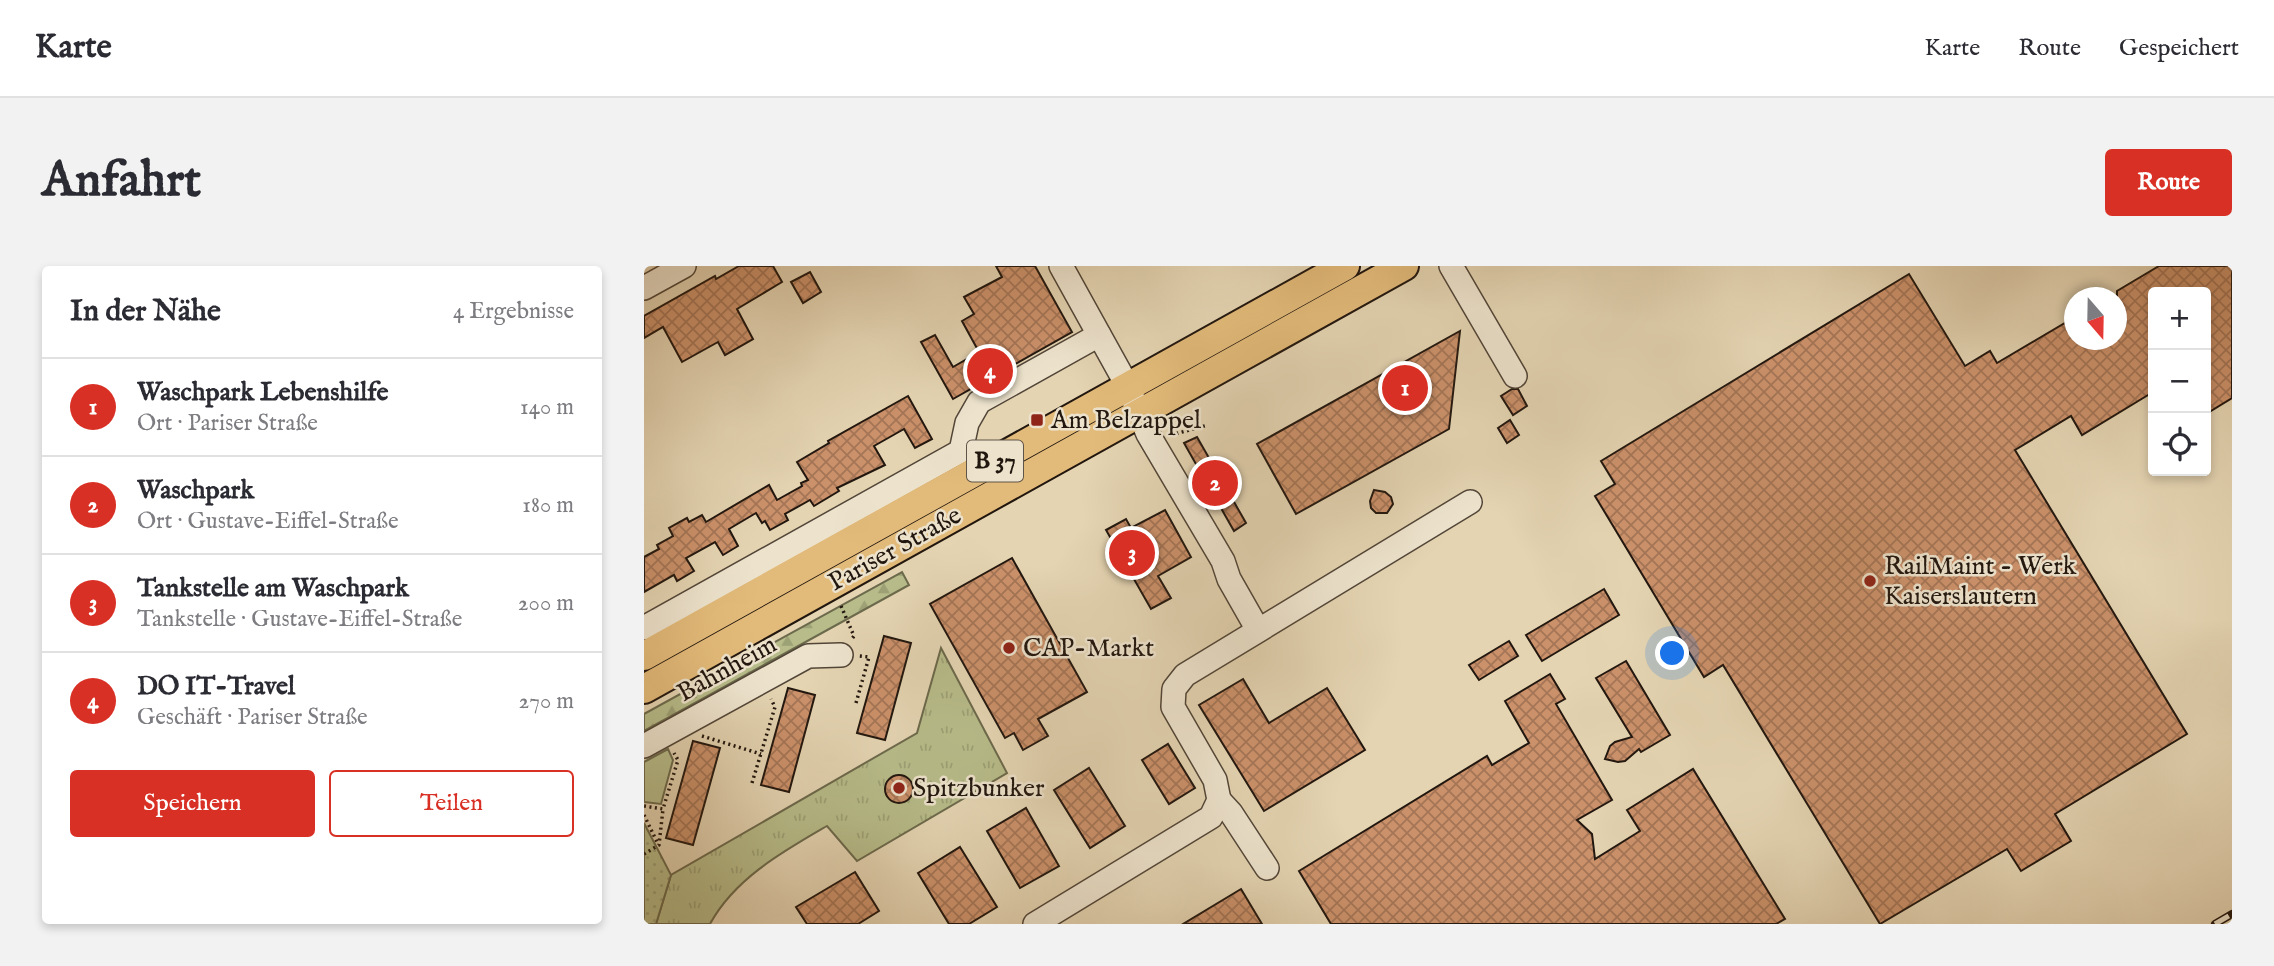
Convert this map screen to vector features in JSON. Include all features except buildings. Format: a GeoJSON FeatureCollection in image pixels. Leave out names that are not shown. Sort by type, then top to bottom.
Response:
{"type":"FeatureCollection","features":[{"type":"Feature","properties":{"kind":"main road","name":"Pariser Straße"},"geometry":{"type":"LineString","coordinates":[[644,656],[1345,266]]}},
{"type":"Feature","properties":{"kind":"main road","name":"Pariser Straße"},"geometry":{"type":"LineString","coordinates":[[644,689],[1404,266]]}},
{"type":"Feature","properties":{"kind":"street"},"geometry":{"type":"LineString","coordinates":[[644,288],[684,266]]}},
{"type":"Feature","properties":{"kind":"street"},"geometry":{"type":"LineString","coordinates":[[1061,266],[1128,387],[1138,414],[1159,453],[1223,561],[1229,579],[1258,630]]}},
{"type":"Feature","properties":{"kind":"street"},"geometry":{"type":"LineString","coordinates":[[1451,266],[1515,376]]}},
{"type":"Feature","properties":{"kind":"street","name":"Pariser Straße"},"geometry":{"type":"LineString","coordinates":[[644,628],[961,451],[967,423],[979,402],[1099,335]]}},
{"type":"Feature","properties":{"kind":"street"},"geometry":{"type":"LineString","coordinates":[[1267,868],[1231,813],[1219,800],[1215,780],[1173,707],[1174,688],[1185,675],[1470,502]]}},
{"type":"Feature","properties":{"kind":"street","name":"Bahnheim"},"geometry":{"type":"LineString","coordinates":[[662,737],[808,656],[841,655]]}},
{"type":"Feature","properties":{"kind":"street"},"geometry":{"type":"LineString","coordinates":[[1035,924],[1211,817],[1219,800]]}},
{"type":"Feature","properties":{"kind":"path"},"geometry":{"type":"LineString","coordinates":[[1165,434],[1172,435],[1208,425]]}},
{"type":"Feature","properties":{"kind":"path"},"geometry":{"type":"LineString","coordinates":[[841,655],[869,657],[856,703]]}},
{"type":"Feature","properties":{"kind":"path"},"geometry":{"type":"LineString","coordinates":[[752,783],[775,707],[762,682]]}},
{"type":"Feature","properties":{"kind":"path"},"geometry":{"type":"LineString","coordinates":[[662,737],[761,754]]}},
{"type":"Feature","properties":{"kind":"path"},"geometry":{"type":"LineString","coordinates":[[659,845],[663,809],[678,760],[662,737]]}},
{"type":"Feature","properties":{"kind":"path"},"geometry":{"type":"LineString","coordinates":[[644,806],[663,809]]}},
{"type":"Feature","properties":{"kind":"path"},"geometry":{"type":"LineString","coordinates":[[644,815],[659,845]]}},
{"type":"Feature","properties":{"kind":"path"},"geometry":{"type":"LineString","coordinates":[[644,853],[659,845]]}},
{"type":"Feature","properties":{"kind":"green space"},"geometry":{"type":"Polygon","coordinates":[[[902,572],[909,585],[644,731],[644,714],[902,572]]]}},
{"type":"Feature","properties":{"kind":"green space"},"geometry":{"type":"Polygon","coordinates":[[[941,648],[1007,773],[857,861],[827,826],[747,879],[720,908],[710,924],[656,924],[671,875],[917,733],[941,648]]]}},
{"type":"Feature","properties":{"kind":"green space"},"geometry":{"type":"Polygon","coordinates":[[[668,749],[673,760],[661,804],[644,802],[644,762],[668,749]]]}},
{"type":"Feature","properties":{"kind":"green space"},"geometry":{"type":"Polygon","coordinates":[[[644,823],[671,875],[656,924],[644,924],[644,823]]]}},
{"type":"Feature","properties":{"kind":"railway"},"geometry":{"type":"LineString","coordinates":[[2215,924],[2232,914]]}},
{"type":"Feature","properties":{"kind":"place","name":"DO IT-Travel"},"geometry":{"type":"Point","coordinates":[990,371]}},
{"type":"Feature","properties":{"kind":"place","name":"Waschpark Lebenshilfe"},"geometry":{"type":"Point","coordinates":[1405,388]}},
{"type":"Feature","properties":{"kind":"place","name":"Am Belzappel"},"geometry":{"type":"Point","coordinates":[1037,420]}},
{"type":"Feature","properties":{"kind":"place","name":"Waschpark"},"geometry":{"type":"Point","coordinates":[1215,483]}},
{"type":"Feature","properties":{"kind":"place","name":"Tankstelle am Waschpark"},"geometry":{"type":"Point","coordinates":[1132,553]}},
{"type":"Feature","properties":{"kind":"place","name":"RailMaint - Werk Kaiserslautern"},"geometry":{"type":"Point","coordinates":[1870,581]}},
{"type":"Feature","properties":{"kind":"place","name":"CAP-Markt"},"geometry":{"type":"Point","coordinates":[1009,648]}},
{"type":"Feature","properties":{"kind":"place","name":"Spitzbunker"},"geometry":{"type":"Point","coordinates":[899,788]}}]}
